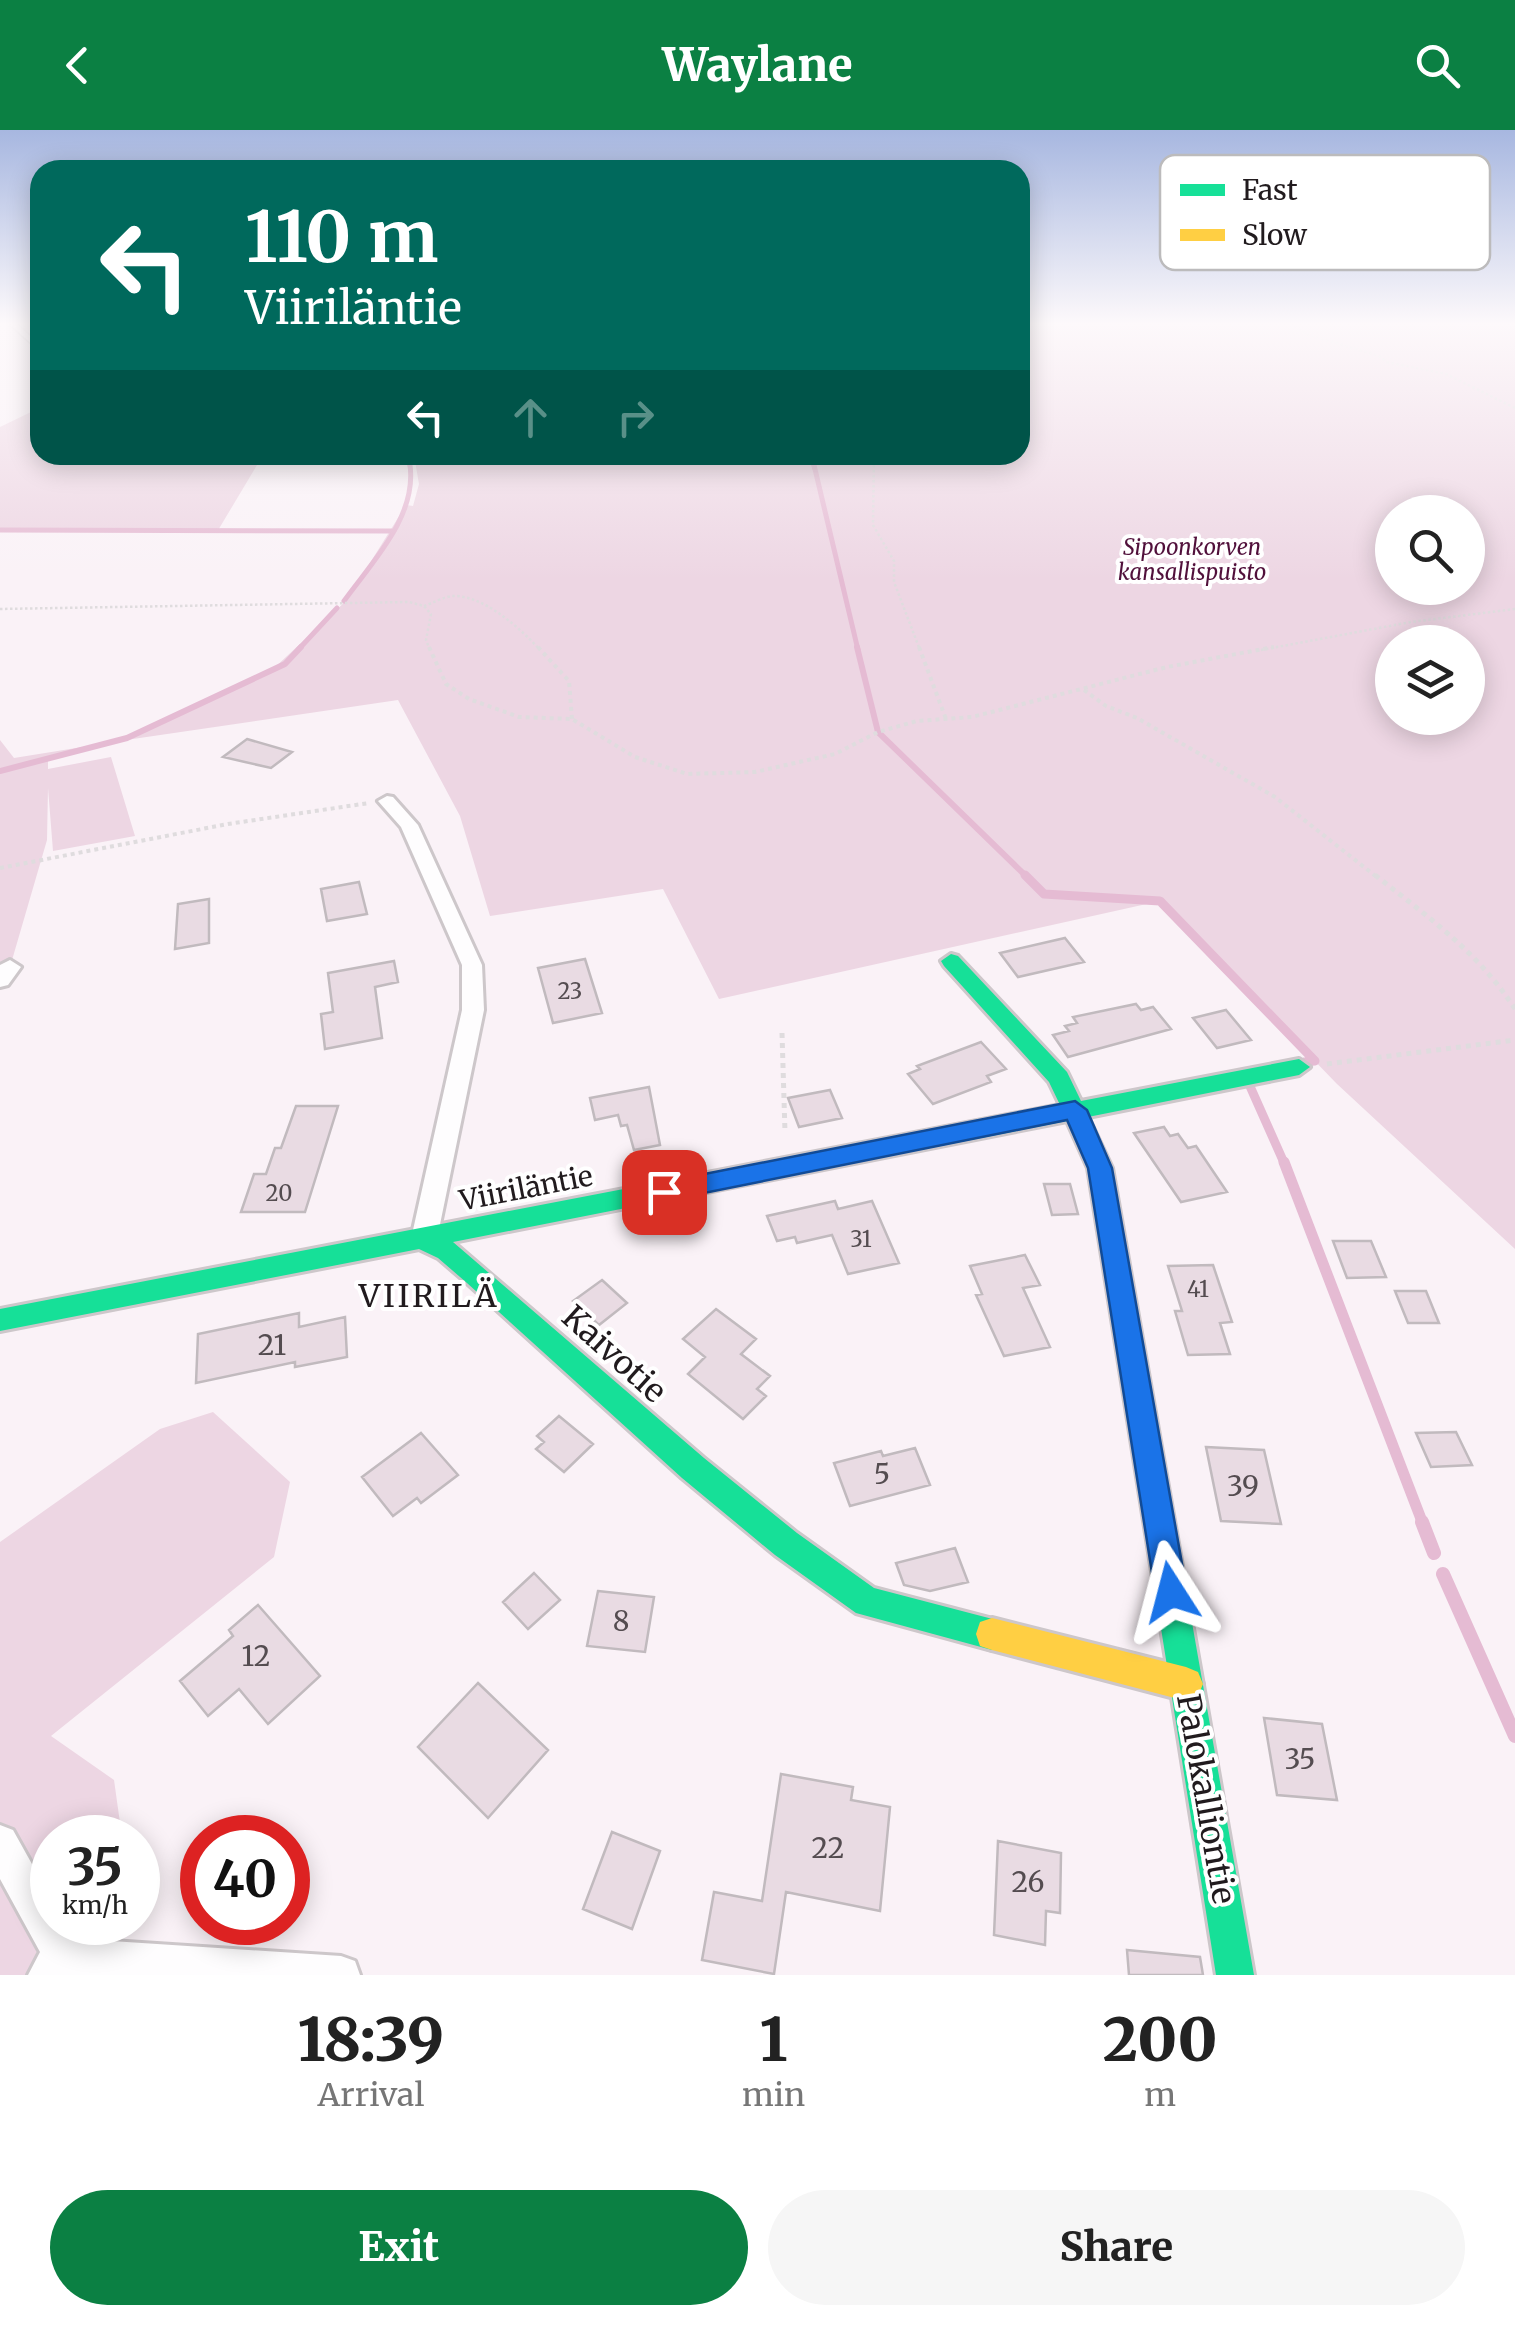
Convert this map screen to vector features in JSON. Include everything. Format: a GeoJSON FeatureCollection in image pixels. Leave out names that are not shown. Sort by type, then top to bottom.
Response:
{"type":"FeatureCollection","features":[{"type":"Feature","properties":{"kind":"street"},"geometry":{"type":"LineString","coordinates":[[386,801],[409,826],[472,965],[473,1010],[424,1239]]}},
{"type":"Feature","properties":{"kind":"street","name":"Palokalliontie"},"geometry":{"type":"LineString","coordinates":[[951,961],[1059,1078],[1100,1168],[1234,1975]]}},
{"type":"Feature","properties":{"kind":"street","name":"Viiriläntie"},"geometry":{"type":"LineString","coordinates":[[0,1320],[1299,1068]]}},
{"type":"Feature","properties":{"kind":"street","name":"Kaivotie"},"geometry":{"type":"LineString","coordinates":[[424,1239],[476,1275],[693,1468],[786,1544],[866,1602],[1186,1684]]}},
{"type":"Feature","properties":{"kind":"street"},"geometry":{"type":"LineString","coordinates":[[0,1843],[56,1964],[73,1958],[341,1975]]}},
{"type":"Feature","properties":{"kind":"path"},"geometry":{"type":"LineString","coordinates":[[873,465],[870,513],[877,545],[894,561],[894,582],[946,719]]}},
{"type":"Feature","properties":{"kind":"path"},"geometry":{"type":"LineString","coordinates":[[0,609],[365,603],[424,606],[455,596],[496,611],[520,628],[568,681],[572,719]]}},
{"type":"Feature","properties":{"kind":"path"},"geometry":{"type":"LineString","coordinates":[[424,606],[431,614],[426,640],[446,684],[469,700],[519,716],[572,719],[636,757],[688,774],[755,772],[835,754],[878,732],[918,720],[972,717],[1167,668],[1411,622],[1515,610]]}},
{"type":"Feature","properties":{"kind":"path"},"geometry":{"type":"LineString","coordinates":[[1084,689],[1106,706],[1137,718],[1275,797],[1456,939],[1496,980],[1515,1009]]}},
{"type":"Feature","properties":{"kind":"path"},"geometry":{"type":"LineString","coordinates":[[0,868],[228,824],[386,801]]}},
{"type":"Feature","properties":{"kind":"path"},"geometry":{"type":"LineString","coordinates":[[782,1033],[785,1077],[781,1106],[786,1132]]}},
{"type":"Feature","properties":{"kind":"path"},"geometry":{"type":"LineString","coordinates":[[1299,1068],[1515,1040]]}},
{"type":"Feature","properties":{"kind":"green space","name":"Sipoonkorven kansallispuisto"},"geometry":{"type":"Polygon","coordinates":[[[1030,408],[1515,408],[1515,1249],[1337,1084],[1160,901],[719,999],[663,889],[490,916],[460,816],[398,700],[126,740],[271,671],[347,600],[406,505],[413,506],[419,484],[416,465],[1030,465],[1030,408]]]}},
{"type":"Feature","properties":{"kind":"green space"},"geometry":{"type":"Polygon","coordinates":[[[30,412],[30,465],[257,465],[217,532],[0,531],[0,427],[30,412]]]}},
{"type":"Feature","properties":{"kind":"green space"},"geometry":{"type":"Polygon","coordinates":[[[0,740],[14,758],[126,740],[48,759],[48,769],[111,757],[135,836],[53,851],[48,788],[47,840],[10,967],[0,980],[0,740]]]}},
{"type":"Feature","properties":{"kind":"green space"},"geometry":{"type":"Polygon","coordinates":[[[213,1412],[290,1482],[274,1557],[51,1736],[114,1780],[119,1815],[30,1815],[30,1945],[48,1945],[42,1975],[0,1975],[0,1542],[160,1429],[213,1412]]]}},
{"type":"Feature","properties":{"kind":"building"},"geometry":{"type":"Polygon","coordinates":[[[247,739],[292,752],[271,768],[223,757],[247,739]]]}},
{"type":"Feature","properties":{"kind":"building"},"geometry":{"type":"Polygon","coordinates":[[[359,882],[367,914],[327,921],[321,889],[359,882]]]}},
{"type":"Feature","properties":{"kind":"building"},"geometry":{"type":"Polygon","coordinates":[[[209,899],[209,943],[175,949],[178,904],[209,899]]]}},
{"type":"Feature","properties":{"kind":"building"},"geometry":{"type":"Polygon","coordinates":[[[1065,938],[1084,962],[1018,977],[1000,953],[1065,938]]]}},
{"type":"Feature","properties":{"kind":"building"},"geometry":{"type":"Polygon","coordinates":[[[585,959],[602,1013],[553,1023],[538,968],[585,959]]]}},
{"type":"Feature","properties":{"kind":"building"},"geometry":{"type":"Polygon","coordinates":[[[394,961],[398,982],[375,987],[382,1038],[325,1049],[321,1014],[333,1012],[328,973],[394,961]]]}},
{"type":"Feature","properties":{"kind":"building"},"geometry":{"type":"Polygon","coordinates":[[[1136,1004],[1141,1010],[1153,1007],[1171,1029],[1068,1057],[1053,1035],[1069,1031],[1065,1026],[1077,1023],[1073,1017],[1136,1004]]]}},
{"type":"Feature","properties":{"kind":"building"},"geometry":{"type":"Polygon","coordinates":[[[1226,1010],[1251,1040],[1217,1048],[1193,1018],[1226,1010]]]}},
{"type":"Feature","properties":{"kind":"building"},"geometry":{"type":"Polygon","coordinates":[[[981,1042],[1006,1069],[987,1076],[991,1082],[933,1104],[908,1074],[920,1069],[917,1066],[981,1042]]]}},
{"type":"Feature","properties":{"kind":"building"},"geometry":{"type":"Polygon","coordinates":[[[649,1087],[660,1145],[634,1150],[627,1125],[621,1126],[618,1115],[595,1120],[590,1098],[649,1087]]]}},
{"type":"Feature","properties":{"kind":"building"},"geometry":{"type":"Polygon","coordinates":[[[830,1090],[842,1118],[799,1127],[788,1098],[830,1090]]]}},
{"type":"Feature","properties":{"kind":"building"},"geometry":{"type":"Polygon","coordinates":[[[296,1106],[338,1106],[305,1212],[241,1212],[254,1174],[266,1174],[275,1148],[281,1148],[296,1106]]]}},
{"type":"Feature","properties":{"kind":"building"},"geometry":{"type":"Polygon","coordinates":[[[1164,1127],[1170,1136],[1178,1134],[1188,1148],[1196,1146],[1227,1192],[1181,1202],[1134,1133],[1164,1127]]]}},
{"type":"Feature","properties":{"kind":"building"},"geometry":{"type":"Polygon","coordinates":[[[1044,1184],[1070,1184],[1078,1214],[1052,1215],[1044,1184]]]}},
{"type":"Feature","properties":{"kind":"building"},"geometry":{"type":"Polygon","coordinates":[[[835,1201],[838,1209],[872,1201],[899,1263],[848,1274],[832,1235],[797,1243],[795,1237],[777,1241],[767,1216],[835,1201]]]}},
{"type":"Feature","properties":{"kind":"building"},"geometry":{"type":"Polygon","coordinates":[[[1333,1241],[1371,1241],[1386,1277],[1347,1278],[1333,1241]]]}},
{"type":"Feature","properties":{"kind":"building"},"geometry":{"type":"Polygon","coordinates":[[[1025,1255],[1040,1285],[1023,1288],[1050,1347],[1004,1356],[976,1295],[982,1294],[970,1266],[1025,1255]]]}},
{"type":"Feature","properties":{"kind":"building"},"geometry":{"type":"Polygon","coordinates":[[[1213,1265],[1232,1322],[1220,1323],[1230,1354],[1188,1355],[1175,1311],[1182,1311],[1168,1266],[1213,1265]]]}},
{"type":"Feature","properties":{"kind":"building"},"geometry":{"type":"Polygon","coordinates":[[[602,1280],[627,1303],[599,1325],[573,1301],[602,1280]]]}},
{"type":"Feature","properties":{"kind":"building"},"geometry":{"type":"Polygon","coordinates":[[[1395,1291],[1426,1291],[1439,1323],[1408,1323],[1395,1291]]]}},
{"type":"Feature","properties":{"kind":"building"},"geometry":{"type":"Polygon","coordinates":[[[716,1309],[756,1339],[741,1354],[770,1376],[757,1389],[766,1396],[743,1419],[688,1374],[705,1357],[683,1339],[716,1309]]]}},
{"type":"Feature","properties":{"kind":"building"},"geometry":{"type":"Polygon","coordinates":[[[299,1313],[299,1327],[345,1317],[347,1357],[295,1367],[295,1362],[196,1383],[198,1334],[299,1313]]]}},
{"type":"Feature","properties":{"kind":"building"},"geometry":{"type":"Polygon","coordinates":[[[559,1416],[593,1444],[564,1472],[536,1449],[544,1442],[537,1436],[559,1416]]]}},
{"type":"Feature","properties":{"kind":"building"},"geometry":{"type":"Polygon","coordinates":[[[1456,1432],[1472,1465],[1431,1467],[1416,1433],[1456,1432]]]}},
{"type":"Feature","properties":{"kind":"building"},"geometry":{"type":"Polygon","coordinates":[[[421,1433],[458,1475],[421,1503],[417,1498],[393,1516],[362,1477],[421,1433]]]}},
{"type":"Feature","properties":{"kind":"building"},"geometry":{"type":"Polygon","coordinates":[[[1206,1447],[1264,1450],[1281,1524],[1221,1521],[1206,1447]]]}},
{"type":"Feature","properties":{"kind":"building"},"geometry":{"type":"Polygon","coordinates":[[[915,1448],[930,1485],[850,1506],[834,1463],[881,1451],[883,1456],[915,1448]]]}},
{"type":"Feature","properties":{"kind":"building"},"geometry":{"type":"Polygon","coordinates":[[[955,1548],[968,1582],[930,1591],[904,1585],[896,1563],[955,1548]]]}},
{"type":"Feature","properties":{"kind":"building"},"geometry":{"type":"Polygon","coordinates":[[[534,1573],[560,1600],[528,1629],[503,1602],[534,1573]]]}},
{"type":"Feature","properties":{"kind":"building"},"geometry":{"type":"Polygon","coordinates":[[[598,1591],[654,1597],[645,1652],[587,1646],[598,1591]]]}},
{"type":"Feature","properties":{"kind":"building"},"geometry":{"type":"Polygon","coordinates":[[[258,1605],[320,1676],[268,1724],[239,1689],[208,1716],[180,1681],[233,1636],[229,1630],[258,1605]]]}},
{"type":"Feature","properties":{"kind":"building"},"geometry":{"type":"Polygon","coordinates":[[[478,1683],[548,1750],[488,1818],[418,1747],[478,1683]]]}},
{"type":"Feature","properties":{"kind":"building"},"geometry":{"type":"Polygon","coordinates":[[[1264,1718],[1322,1724],[1337,1800],[1277,1795],[1264,1718]]]}},
{"type":"Feature","properties":{"kind":"building"},"geometry":{"type":"Polygon","coordinates":[[[781,1774],[853,1787],[851,1800],[890,1807],[880,1911],[786,1892],[774,1974],[702,1960],[714,1892],[762,1901],[781,1774]]]}},
{"type":"Feature","properties":{"kind":"building"},"geometry":{"type":"Polygon","coordinates":[[[612,1832],[660,1851],[632,1929],[583,1909],[612,1832]]]}},
{"type":"Feature","properties":{"kind":"building"},"geometry":{"type":"Polygon","coordinates":[[[998,1841],[1061,1853],[1060,1913],[1046,1911],[1045,1945],[994,1935],[998,1841]]]}},
{"type":"Feature","properties":{"kind":"building"},"geometry":{"type":"Polygon","coordinates":[[[1127,1950],[1200,1957],[1203,1975],[1129,1975],[1127,1950]]]}},
{"type":"Feature","properties":{"kind":"waterway"},"geometry":{"type":"LineString","coordinates":[[814,465],[858,650]]}},
{"type":"Feature","properties":{"kind":"waterway"},"geometry":{"type":"LineString","coordinates":[[344,601],[400,521],[407,503],[410,468]]}},
{"type":"Feature","properties":{"kind":"waterway"},"geometry":{"type":"LineString","coordinates":[[0,530],[392,531]]}},
{"type":"Feature","properties":{"kind":"waterway"},"geometry":{"type":"LineString","coordinates":[[298,650],[337,608]]}},
{"type":"Feature","properties":{"kind":"waterway"},"geometry":{"type":"LineString","coordinates":[[0,771],[127,738],[285,664],[301,647]]}},
{"type":"Feature","properties":{"kind":"waterway"},"geometry":{"type":"LineString","coordinates":[[857,647],[878,732],[1028,878]]}},
{"type":"Feature","properties":{"kind":"waterway"},"geometry":{"type":"LineString","coordinates":[[1025,875],[1028,878]]}},
{"type":"Feature","properties":{"kind":"waterway"},"geometry":{"type":"LineString","coordinates":[[1028,878],[1044,894],[1160,901],[1315,1061],[1304,1062]]}},
{"type":"Feature","properties":{"kind":"waterway"},"geometry":{"type":"LineString","coordinates":[[1249,1084],[1285,1165]]}},
{"type":"Feature","properties":{"kind":"waterway"},"geometry":{"type":"LineString","coordinates":[[1284,1162],[1423,1524]]}},
{"type":"Feature","properties":{"kind":"waterway"},"geometry":{"type":"LineString","coordinates":[[1422,1522],[1434,1553]]}},
{"type":"Feature","properties":{"kind":"waterway"},"geometry":{"type":"LineString","coordinates":[[1443,1574],[1515,1736]]}},
{"type":"Feature","properties":{"kind":"traffic: fast"},"geometry":{"type":"LineString","coordinates":[[951,961],[1059,1078],[1100,1168],[1235,1975]]}},
{"type":"Feature","properties":{"kind":"traffic: fast"},"geometry":{"type":"LineString","coordinates":[[0,1320],[1299,1067]]}},
{"type":"Feature","properties":{"kind":"traffic: fast"},"geometry":{"type":"LineString","coordinates":[[424,1239],[447,1251],[476,1275],[693,1468],[786,1544],[867,1602],[992,1634]]}},
{"type":"Feature","properties":{"kind":"traffic: slow"},"geometry":{"type":"LineString","coordinates":[[992,1634],[1186,1684]]}},
{"type":"Feature","properties":{"kind":"district","name":"VIIRILÄ"},"geometry":{"type":"Point","coordinates":[429,1296]}},
{"type":"Feature","properties":{"kind":"route"},"geometry":{"type":"LineString","coordinates":[[664,1192],[1075,1110],[1100,1168],[1171,1592]]}}]}
